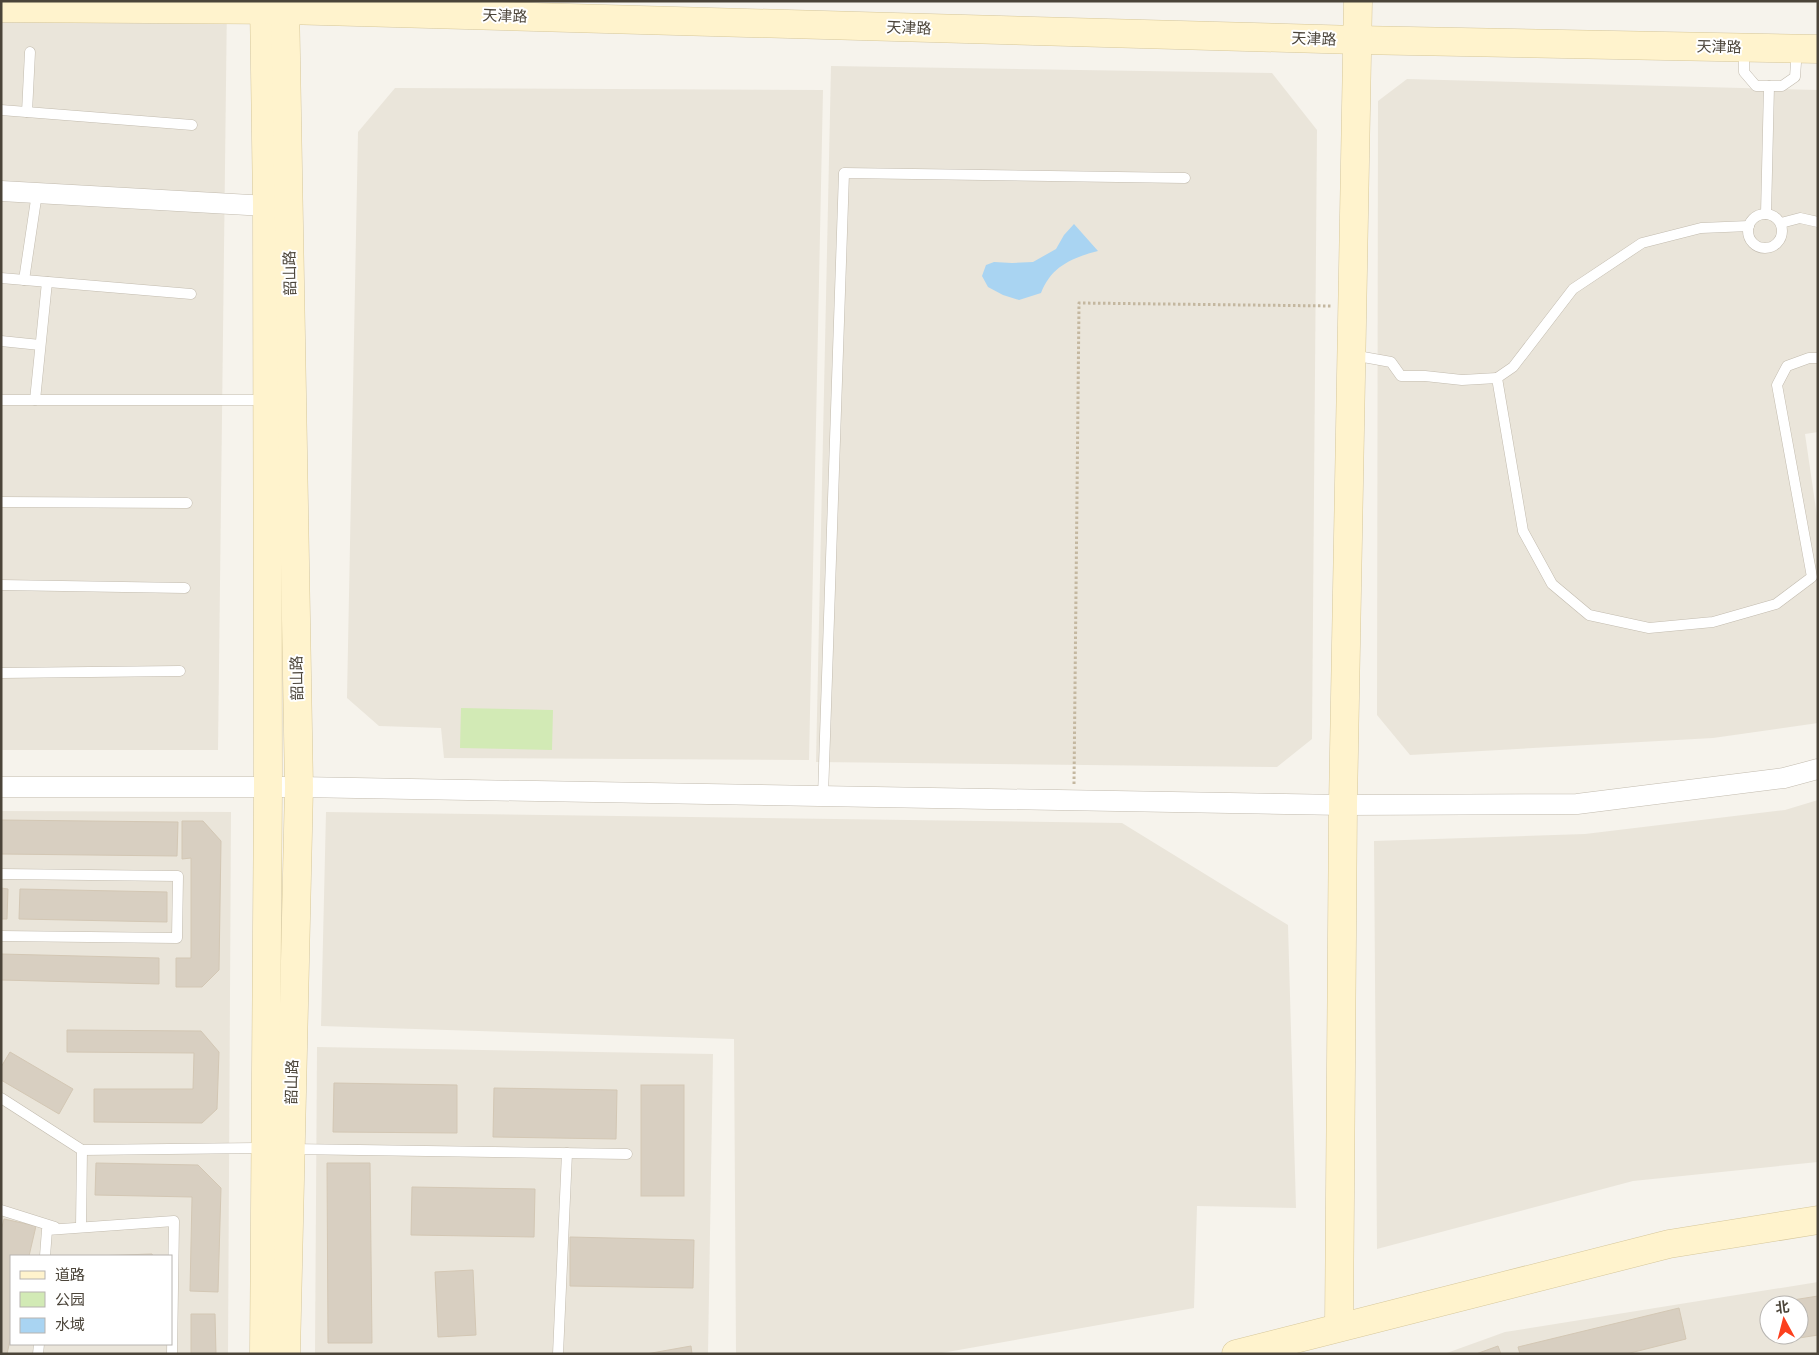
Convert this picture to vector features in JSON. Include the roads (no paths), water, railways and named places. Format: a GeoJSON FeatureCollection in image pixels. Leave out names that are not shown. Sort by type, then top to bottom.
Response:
{"type":"FeatureCollection","features":[{"type":"Feature","properties":{"kind":"main road"},"geometry":{"type":"LineString","coordinates":[[1339,1327],[1343,805],[1358,1]]}},
{"type":"Feature","properties":{"kind":"main road","name":"天津路"},"geometry":{"type":"LineString","coordinates":[[1,8],[275,6],[1357,40],[1807,48]]}},
{"type":"Feature","properties":{"kind":"main road","name":"韶山路"},"geometry":{"type":"LineString","coordinates":[[275,6],[266,206],[268,787],[286,1354]]}},
{"type":"Feature","properties":{"kind":"main road","name":"韶山路"},"geometry":{"type":"LineString","coordinates":[[264,1354],[299,786],[275,6]]}},
{"type":"Feature","properties":{"kind":"main road"},"geometry":{"type":"LineString","coordinates":[[1236,1354],[1670,1244],[1818,1220]]}},
{"type":"Feature","properties":{"kind":"street"},"geometry":{"type":"LineString","coordinates":[[1,191],[266,206]]}},
{"type":"Feature","properties":{"kind":"street"},"geometry":{"type":"LineString","coordinates":[[1,787],[299,786],[1343,805],[1577,804],[1784,778],[1818,769]]}},
{"type":"Feature","properties":{"kind":"lane"},"geometry":{"type":"LineString","coordinates":[[1744,47],[1744,72],[1756,86],[1782,86],[1795,77],[1807,48]]}},
{"type":"Feature","properties":{"kind":"lane"},"geometry":{"type":"LineString","coordinates":[[27,112],[30,52]]}},
{"type":"Feature","properties":{"kind":"lane"},"geometry":{"type":"LineString","coordinates":[[1766,214],[1769,86]]}},
{"type":"Feature","properties":{"kind":"lane"},"geometry":{"type":"LineString","coordinates":[[1,110],[192,125]]}},
{"type":"Feature","properties":{"kind":"lane"},"geometry":{"type":"LineString","coordinates":[[823,796],[844,173],[1185,178]]}},
{"type":"Feature","properties":{"kind":"lane"},"geometry":{"type":"LineString","coordinates":[[24,280],[36,193]]}},
{"type":"Feature","properties":{"kind":"lane"},"geometry":{"type":"LineString","coordinates":[[1766,214],[1772,215],[1781,223],[1783,229],[1777,245],[1766,249],[1756,246],[1752,242],[1748,226],[1755,217],[1766,214]]}},
{"type":"Feature","properties":{"kind":"lane"},"geometry":{"type":"LineString","coordinates":[[1781,223],[1800,218],[1818,222]]}},
{"type":"Feature","properties":{"kind":"lane"},"geometry":{"type":"LineString","coordinates":[[1351,354],[1391,362],[1401,376],[1426,376],[1462,380],[1497,378],[1513,367],[1573,289],[1642,243],[1701,228],[1748,226]]}},
{"type":"Feature","properties":{"kind":"lane"},"geometry":{"type":"LineString","coordinates":[[1,278],[191,294]]}},
{"type":"Feature","properties":{"kind":"lane"},"geometry":{"type":"LineString","coordinates":[[34,400],[47,282]]}},
{"type":"Feature","properties":{"kind":"lane"},"geometry":{"type":"LineString","coordinates":[[1,342],[40,345]]}},
{"type":"Feature","properties":{"kind":"lane"},"geometry":{"type":"LineString","coordinates":[[1497,378],[1522,531],[1552,584],[1589,615],[1649,628],[1713,622],[1776,604],[1812,577],[1777,385],[1787,366],[1809,358],[1818,358]]}},
{"type":"Feature","properties":{"kind":"lane"},"geometry":{"type":"LineString","coordinates":[[1,400],[267,400]]}},
{"type":"Feature","properties":{"kind":"lane"},"geometry":{"type":"LineString","coordinates":[[1,502],[187,503]]}},
{"type":"Feature","properties":{"kind":"lane"},"geometry":{"type":"LineString","coordinates":[[1,585],[185,588]]}},
{"type":"Feature","properties":{"kind":"lane"},"geometry":{"type":"LineString","coordinates":[[1,673],[180,671]]}},
{"type":"Feature","properties":{"kind":"lane"},"geometry":{"type":"LineString","coordinates":[[1,874],[178,876],[177,938],[1,936]]}},
{"type":"Feature","properties":{"kind":"lane"},"geometry":{"type":"LineString","coordinates":[[1,1098],[82,1150],[278,1149],[627,1154]]}},
{"type":"Feature","properties":{"kind":"lane"},"geometry":{"type":"LineString","coordinates":[[81,1228],[82,1150]]}},
{"type":"Feature","properties":{"kind":"lane"},"geometry":{"type":"LineString","coordinates":[[558,1354],[568,1153]]}},
{"type":"Feature","properties":{"kind":"lane"},"geometry":{"type":"LineString","coordinates":[[1,1210],[59,1229]]}},
{"type":"Feature","properties":{"kind":"lane"},"geometry":{"type":"LineString","coordinates":[[45,1255],[47,1230],[174,1221],[172,1354]]}},
{"type":"Feature","properties":{"kind":"water"},"geometry":{"type":"Polygon","coordinates":[[[1074,224],[1098,251],[1079,257],[1056,270],[1050,276],[1041,293],[1019,300],[1003,295],[988,287],[982,276],[986,265],[994,262],[1033,262],[1056,249],[1064,235],[1074,224]]]}}]}
